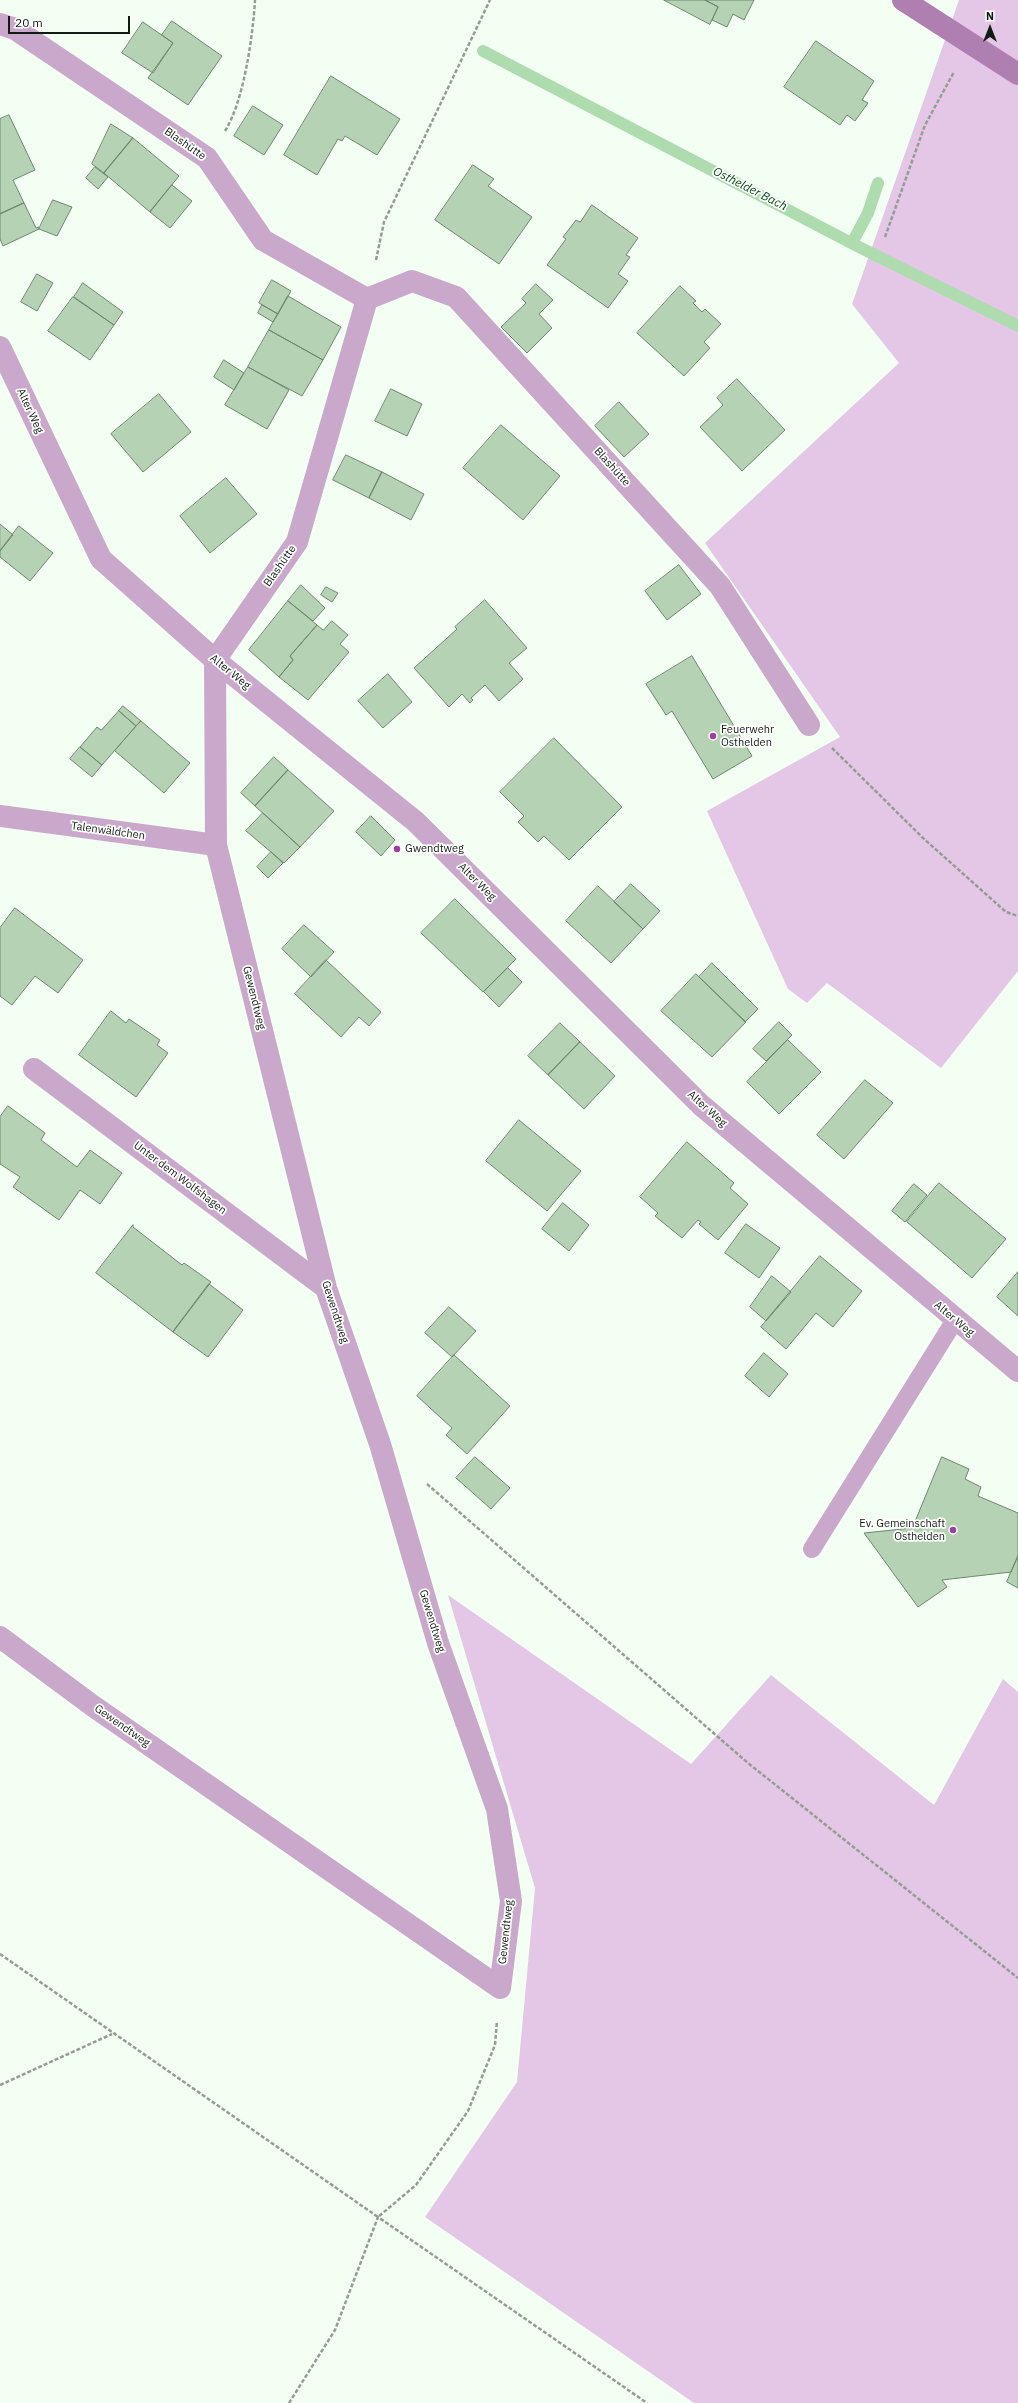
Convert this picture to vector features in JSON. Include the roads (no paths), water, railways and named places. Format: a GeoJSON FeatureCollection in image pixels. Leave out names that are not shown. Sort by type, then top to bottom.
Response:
{"type":"FeatureCollection","features":[{"type":"Feature","properties":{"kind":"main road"},"geometry":{"type":"LineString","coordinates":[[903,0],[1018,74]]}},
{"type":"Feature","properties":{"kind":"street","name":"Blashütte"},"geometry":{"type":"LineString","coordinates":[[0,24],[15,28],[208,158],[263,240],[368,300]]}},
{"type":"Feature","properties":{"kind":"street","name":"Blashütte"},"geometry":{"type":"LineString","coordinates":[[368,300],[412,281],[456,297],[720,586],[809,725]]}},
{"type":"Feature","properties":{"kind":"street","name":"Blashütte"},"geometry":{"type":"LineString","coordinates":[[215,660],[297,542],[368,300]]}},
{"type":"Feature","properties":{"kind":"street","name":"Alter Weg"},"geometry":{"type":"LineString","coordinates":[[0,347],[100,559],[215,660],[416,822],[701,1105],[955,1320],[1018,1371]]}},
{"type":"Feature","properties":{"kind":"street","name":"Gewendtweg"},"geometry":{"type":"LineString","coordinates":[[0,1637],[119,1724],[500,1988],[511,1901],[497,1809],[438,1643],[380,1444],[326,1288],[216,845],[215,660]]}},
{"type":"Feature","properties":{"kind":"street","name":"Talenwäldchen"},"geometry":{"type":"LineString","coordinates":[[0,816],[216,845]]}},
{"type":"Feature","properties":{"kind":"street","name":"Unter dem Wolfshagen"},"geometry":{"type":"LineString","coordinates":[[34,1069],[326,1288]]}},
{"type":"Feature","properties":{"kind":"lane"},"geometry":{"type":"LineString","coordinates":[[812,1548],[955,1320]]}},
{"type":"Feature","properties":{"kind":"waterway","name":"Osthelder Bach"},"geometry":{"type":"LineString","coordinates":[[483,51],[859,247],[1018,326]]}},
{"type":"Feature","properties":{"kind":"waterway"},"geometry":{"type":"LineString","coordinates":[[852,243],[868,213],[878,183]]}},
{"type":"Feature","properties":{"kind":"place","name":"Feuerwehr Osthelden"},"geometry":{"type":"Point","coordinates":[713,736]}},
{"type":"Feature","properties":{"kind":"place","name":"Gwendtweg"},"geometry":{"type":"Point","coordinates":[397,849]}},
{"type":"Feature","properties":{"kind":"place","name":"Ev. Gemeinschaft Osthelden"},"geometry":{"type":"Point","coordinates":[953,1530]}}]}
